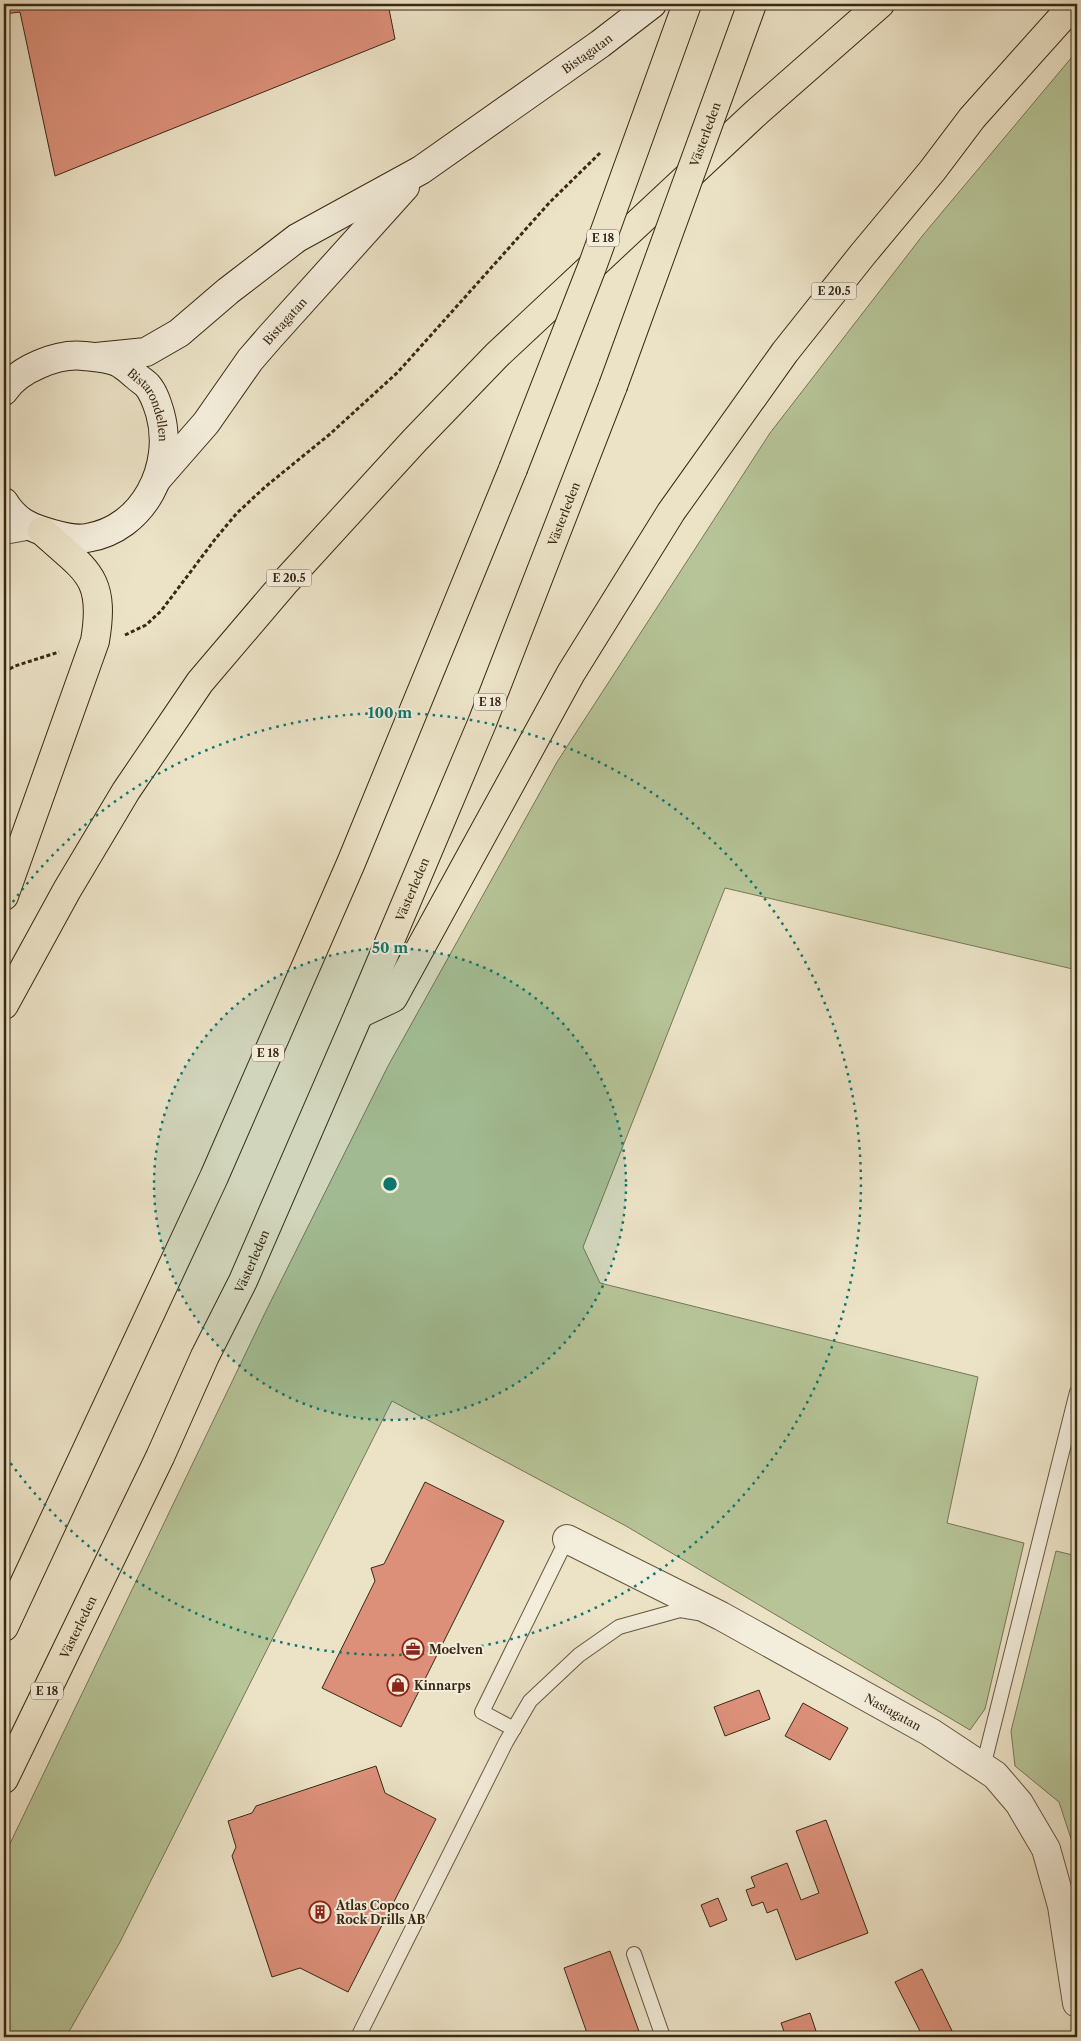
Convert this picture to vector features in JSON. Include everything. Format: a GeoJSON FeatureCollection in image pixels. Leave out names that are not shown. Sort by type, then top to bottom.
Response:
{"type":"FeatureCollection","features":[{"type":"Feature","properties":{"kind":"highway","name":"E 18"},"geometry":{"type":"LineString","coordinates":[[4,1627],[214,1177],[351,863],[513,469],[592,267],[687,4]]}},
{"type":"Feature","properties":{"kind":"highway","name":"Västerleden"},"geometry":{"type":"LineString","coordinates":[[4,1779],[160,1457],[205,1356],[243,1281],[359,1014],[482,723],[613,386],[752,4]]}},
{"type":"Feature","properties":{"kind":"highway","name":"E 20.5"},"geometry":{"type":"LineString","coordinates":[[4,1005],[67,890],[126,792],[200,682],[267,602],[402,453],[498,356],[757,112],[880,4]]}},
{"type":"Feature","properties":{"kind":"highway","name":"E 20.5"},"geometry":{"type":"LineString","coordinates":[[359,1014],[394,998],[557,698],[671,512],[786,352],[845,277],[932,171],[972,118],[1074,4]]}},
{"type":"Feature","properties":{"kind":"highway"},"geometry":{"type":"LineString","coordinates":[[4,896],[95,641],[97,629],[98,595],[86,571],[24,529]]}},
{"type":"Feature","properties":{"kind":"main road","name":"Bistagatan"},"geometry":{"type":"LineString","coordinates":[[96,358],[146,352],[179,333],[228,291],[297,238],[421,170],[600,44],[652,4]]}},
{"type":"Feature","properties":{"kind":"main road","name":"Bistagatan"},"geometry":{"type":"LineString","coordinates":[[157,480],[206,423],[250,360],[268,338],[421,170]]}},
{"type":"Feature","properties":{"kind":"main road","name":"Bistarondellen"},"geometry":{"type":"LineString","coordinates":[[4,391],[21,374],[48,360],[63,356],[81,355],[116,362],[148,386],[156,399],[163,424],[165,439],[157,480],[144,503],[135,513],[113,529],[87,538],[69,538],[24,529]]}},
{"type":"Feature","properties":{"kind":"main road"},"geometry":{"type":"LineString","coordinates":[[4,502],[24,529]]}},
{"type":"Feature","properties":{"kind":"main road","name":"Nastagatan"},"geometry":{"type":"LineString","coordinates":[[567,1539],[721,1616],[930,1732],[996,1776],[1019,1803],[1046,1849],[1062,1906],[1077,2003]]}},
{"type":"Feature","properties":{"kind":"lane"},"geometry":{"type":"LineString","coordinates":[[983,1767],[1077,1392]]}},
{"type":"Feature","properties":{"kind":"lane"},"geometry":{"type":"LineString","coordinates":[[514,1729],[482,1712],[567,1539]]}},
{"type":"Feature","properties":{"kind":"lane"},"geometry":{"type":"LineString","coordinates":[[358,2037],[530,1701],[579,1655],[619,1626],[680,1610],[721,1616]]}},
{"type":"Feature","properties":{"kind":"lane"},"geometry":{"type":"LineString","coordinates":[[634,1954],[663,2037]]}},
{"type":"Feature","properties":{"kind":"path"},"geometry":{"type":"LineString","coordinates":[[117,637],[131,633],[146,625],[161,611],[216,538],[238,513],[264,487],[330,434],[398,372],[550,202]]}},
{"type":"Feature","properties":{"kind":"path"},"geometry":{"type":"LineString","coordinates":[[4,672],[15,666],[67,649]]}},
{"type":"Feature","properties":{"kind":"green space"},"geometry":{"type":"Polygon","coordinates":[[[1077,51],[1077,970],[725,888],[583,1247],[600,1283],[978,1377],[947,1523],[1024,1543],[985,1709],[970,1730],[626,1526],[392,1401],[120,1942],[66,2037],[4,2037],[4,1856],[266,1311],[388,1066],[557,762],[770,433],[923,235],[1077,51]]]}},
{"type":"Feature","properties":{"kind":"green space"},"geometry":{"type":"Polygon","coordinates":[[[1056,1551],[1077,1556],[1077,1857],[1059,1802],[1015,1766],[1011,1731],[1056,1551]]]}},
{"type":"Feature","properties":{"kind":"building"},"geometry":{"type":"Polygon","coordinates":[[[4,4],[388,4],[395,39],[55,176],[20,12],[4,14],[4,4]]]}},
{"type":"Feature","properties":{"kind":"building"},"geometry":{"type":"Polygon","coordinates":[[[425,1482],[504,1521],[401,1727],[322,1688],[375,1581],[371,1568],[384,1564],[425,1482]]]}},
{"type":"Feature","properties":{"kind":"building"},"geometry":{"type":"Polygon","coordinates":[[[759,1690],[770,1719],[725,1736],[714,1707],[759,1690]]]}},
{"type":"Feature","properties":{"kind":"building"},"geometry":{"type":"Polygon","coordinates":[[[803,1703],[848,1728],[830,1760],[785,1736],[803,1703]]]}},
{"type":"Feature","properties":{"kind":"building","name":"Atlas Copco Rock Drills AB"},"geometry":{"type":"Polygon","coordinates":[[[376,1766],[385,1793],[436,1819],[348,1992],[300,1968],[272,1977],[232,1856],[236,1847],[228,1821],[252,1813],[256,1806],[376,1766]]]}},
{"type":"Feature","properties":{"kind":"building"},"geometry":{"type":"Polygon","coordinates":[[[826,1820],[868,1933],[796,1960],[777,1909],[767,1913],[763,1902],[752,1906],[746,1890],[755,1887],[751,1877],[787,1863],[801,1900],[819,1893],[796,1831],[826,1820]]]}},
{"type":"Feature","properties":{"kind":"building"},"geometry":{"type":"Polygon","coordinates":[[[718,1898],[727,1920],[710,1927],[701,1905],[718,1898]]]}},
{"type":"Feature","properties":{"kind":"building"},"geometry":{"type":"Polygon","coordinates":[[[610,1951],[641,2037],[575,2037],[587,2033],[564,1968],[610,1951]]]}},
{"type":"Feature","properties":{"kind":"building"},"geometry":{"type":"Polygon","coordinates":[[[922,1969],[955,2037],[923,2037],[895,1982],[922,1969]]]}},
{"type":"Feature","properties":{"kind":"building"},"geometry":{"type":"Polygon","coordinates":[[[810,2013],[818,2037],[786,2037],[781,2023],[810,2013]]]}},
{"type":"Feature","properties":{"kind":"place","name":"Moelven"},"geometry":{"type":"Point","coordinates":[413,1649]}},
{"type":"Feature","properties":{"kind":"place","name":"Kinnarps"},"geometry":{"type":"Point","coordinates":[398,1685]}},
{"type":"Feature","properties":{"kind":"place","name":"Atlas Copco Rock Drills AB"},"geometry":{"type":"Point","coordinates":[320,1912]}}]}
